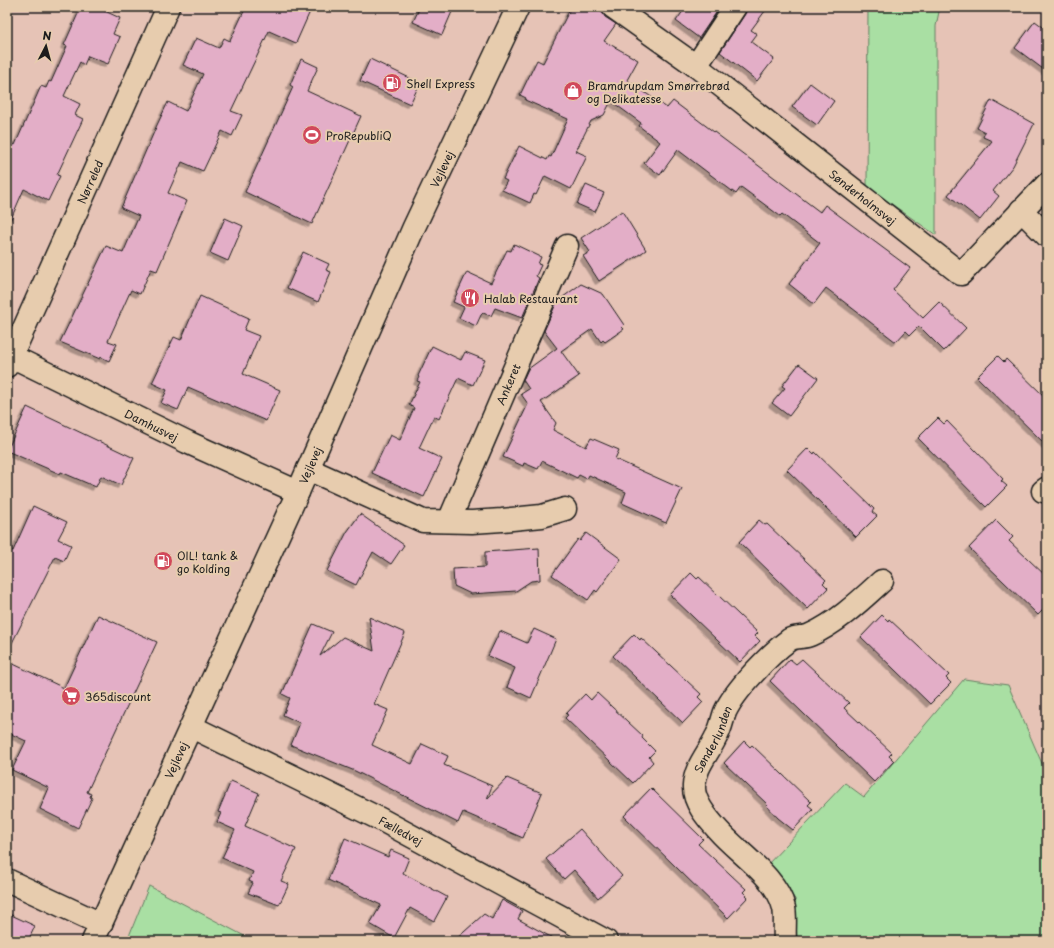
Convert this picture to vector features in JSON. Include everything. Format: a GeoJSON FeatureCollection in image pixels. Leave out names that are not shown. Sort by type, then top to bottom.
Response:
{"type":"FeatureCollection","features":[{"type":"Feature","properties":{"kind":"street","name":"Nørreled"},"geometry":{"type":"LineString","coordinates":[[9,359],[168,7]]}},
{"type":"Feature","properties":{"kind":"street","name":"Vejlevej"},"geometry":{"type":"LineString","coordinates":[[7,880],[97,932],[298,492],[414,227],[518,7]]}},
{"type":"Feature","properties":{"kind":"street","name":"Sønderholmsvej"},"geometry":{"type":"LineString","coordinates":[[613,7],[696,66],[961,274],[1047,184]]}},
{"type":"Feature","properties":{"kind":"street"},"geometry":{"type":"LineString","coordinates":[[696,66],[735,7]]}},
{"type":"Feature","properties":{"kind":"street"},"geometry":{"type":"LineString","coordinates":[[1021,210],[1047,236]]}},
{"type":"Feature","properties":{"kind":"street","name":"Ankeret"},"geometry":{"type":"LineString","coordinates":[[449,521],[566,246]]}},
{"type":"Feature","properties":{"kind":"street","name":"Damhusvej"},"geometry":{"type":"LineString","coordinates":[[9,359],[298,492]]}},
{"type":"Feature","properties":{"kind":"street"},"geometry":{"type":"LineString","coordinates":[[308,469],[423,521],[480,522],[542,516],[564,508]]}},
{"type":"Feature","properties":{"kind":"street","name":"Sønderlunden"},"geometry":{"type":"LineString","coordinates":[[785,941],[784,908],[778,892],[762,871],[732,845],[710,822],[698,801],[694,788],[697,769],[717,736],[725,712],[735,695],[756,671],[790,639],[809,636],[845,614],[882,581]]}},
{"type":"Feature","properties":{"kind":"street","name":"Fælledvej"},"geometry":{"type":"LineString","coordinates":[[192,726],[380,819],[606,941]]}},
{"type":"Feature","properties":{"kind":"green space"},"geometry":{"type":"Polygon","coordinates":[[[868,7],[940,7],[936,26],[936,235],[867,187],[868,7]]]}},
{"type":"Feature","properties":{"kind":"green space"},"geometry":{"type":"Polygon","coordinates":[[[964,679],[1008,685],[1047,775],[1047,941],[797,941],[795,899],[766,866],[845,783],[864,797],[964,679]]]}},
{"type":"Feature","properties":{"kind":"green space"},"geometry":{"type":"Polygon","coordinates":[[[149,886],[254,941],[127,941],[149,886]]]}},
{"type":"Feature","properties":{"kind":"building"},"geometry":{"type":"Polygon","coordinates":[[[81,7],[96,7],[120,18],[113,34],[120,37],[108,64],[88,56],[84,65],[80,62],[64,96],[80,104],[75,115],[83,119],[57,175],[60,176],[48,201],[24,189],[7,228],[7,142],[15,145],[41,86],[46,88],[49,81],[51,82],[67,46],[64,45],[81,7]]]}},
{"type":"Feature","properties":{"kind":"building"},"geometry":{"type":"Polygon","coordinates":[[[246,7],[312,7],[296,43],[269,31],[231,111],[242,115],[232,136],[222,131],[203,171],[182,162],[168,193],[187,201],[157,271],[151,269],[140,294],[131,290],[108,341],[117,344],[109,361],[101,357],[100,359],[60,342],[106,246],[123,253],[139,216],[121,208],[157,125],[168,102],[186,111],[203,74],[183,65],[196,38],[219,48],[224,38],[230,41],[246,7]]]}},
{"type":"Feature","properties":{"kind":"building"},"geometry":{"type":"Polygon","coordinates":[[[420,7],[454,7],[442,35],[413,22],[420,7]]]}},
{"type":"Feature","properties":{"kind":"building"},"geometry":{"type":"Polygon","coordinates":[[[571,7],[600,7],[605,17],[616,24],[604,41],[638,60],[627,80],[667,108],[673,101],[820,212],[825,205],[910,268],[893,290],[923,318],[939,302],[966,328],[944,351],[919,326],[910,335],[906,331],[896,342],[826,288],[814,304],[789,284],[820,243],[782,214],[780,216],[741,187],[736,194],[678,150],[660,175],[644,163],[660,142],[639,126],[641,123],[611,101],[604,115],[591,121],[576,151],[587,156],[571,189],[545,176],[536,195],[534,194],[530,203],[502,190],[507,181],[503,179],[519,146],[547,160],[549,156],[551,157],[568,119],[525,100],[526,98],[520,95],[537,60],[543,63],[571,7]]]}},
{"type":"Feature","properties":{"kind":"building"},"geometry":{"type":"Polygon","coordinates":[[[686,7],[720,7],[699,38],[676,21],[686,7]]]}},
{"type":"Feature","properties":{"kind":"building"},"geometry":{"type":"Polygon","coordinates":[[[747,7],[768,7],[751,30],[757,34],[751,42],[774,59],[757,81],[720,52],[745,14],[747,7]]]}},
{"type":"Feature","properties":{"kind":"building"},"geometry":{"type":"Polygon","coordinates":[[[1035,21],[1047,30],[1047,72],[1015,48],[1035,21]]]}},
{"type":"Feature","properties":{"kind":"building","name":"ProRepubliQ"},"geometry":{"type":"Polygon","coordinates":[[[301,59],[318,67],[307,91],[361,116],[312,224],[245,192],[293,87],[290,85],[301,59]]]}},
{"type":"Feature","properties":{"kind":"building"},"geometry":{"type":"Polygon","coordinates":[[[370,59],[420,83],[410,104],[360,81],[370,59]]]}},
{"type":"Feature","properties":{"kind":"building"},"geometry":{"type":"Polygon","coordinates":[[[810,83],[834,101],[817,125],[792,107],[810,83]]]}},
{"type":"Feature","properties":{"kind":"building"},"geometry":{"type":"Polygon","coordinates":[[[991,100],[1034,124],[1013,166],[993,191],[999,196],[980,220],[948,195],[992,141],[983,137],[985,132],[977,128],[991,100]]]}},
{"type":"Feature","properties":{"kind":"building"},"geometry":{"type":"Polygon","coordinates":[[[586,185],[604,193],[595,212],[577,204],[586,185]]]}},
{"type":"Feature","properties":{"kind":"building"},"geometry":{"type":"Polygon","coordinates":[[[622,211],[646,250],[599,281],[583,256],[590,252],[581,238],[622,211]]]}},
{"type":"Feature","properties":{"kind":"building"},"geometry":{"type":"Polygon","coordinates":[[[225,218],[243,226],[228,261],[210,253],[225,218]]]}},
{"type":"Feature","properties":{"kind":"building"},"geometry":{"type":"Polygon","coordinates":[[[514,244],[541,257],[538,264],[541,265],[536,276],[539,278],[522,318],[495,308],[491,316],[483,313],[476,326],[459,318],[464,307],[453,302],[467,272],[491,283],[507,250],[511,251],[514,244]]]}},
{"type":"Feature","properties":{"kind":"building"},"geometry":{"type":"Polygon","coordinates":[[[303,252],[329,264],[326,270],[331,272],[318,302],[287,288],[303,252]]]}},
{"type":"Feature","properties":{"kind":"building"},"geometry":{"type":"Polygon","coordinates":[[[581,284],[603,294],[624,325],[622,327],[624,329],[605,342],[603,340],[601,342],[592,329],[561,351],[579,376],[541,402],[556,423],[553,430],[586,447],[591,438],[619,450],[615,459],[682,489],[666,523],[622,503],[626,492],[589,475],[587,479],[579,475],[577,478],[542,461],[538,469],[524,463],[523,466],[503,457],[528,404],[521,394],[529,389],[523,380],[528,369],[557,348],[544,331],[558,299],[559,300],[581,284]]]}},
{"type":"Feature","properties":{"kind":"building"},"geometry":{"type":"Polygon","coordinates":[[[200,296],[249,318],[244,330],[259,336],[243,374],[280,390],[266,421],[188,387],[178,410],[161,403],[167,390],[152,383],[174,337],[181,340],[200,296]]]}},
{"type":"Feature","properties":{"kind":"building"},"geometry":{"type":"Polygon","coordinates":[[[432,346],[461,360],[465,352],[485,360],[473,385],[458,378],[439,419],[434,416],[419,448],[442,459],[424,497],[372,473],[390,435],[400,440],[414,408],[409,405],[420,382],[417,381],[418,376],[432,346]]]}},
{"type":"Feature","properties":{"kind":"building"},"geometry":{"type":"Polygon","coordinates":[[[998,356],[1004,362],[1006,359],[1047,399],[1047,446],[977,377],[998,356]]]}},
{"type":"Feature","properties":{"kind":"building"},"geometry":{"type":"Polygon","coordinates":[[[799,364],[818,378],[789,416],[772,403],[785,388],[782,386],[799,364]]]}},
{"type":"Feature","properties":{"kind":"building"},"geometry":{"type":"Polygon","coordinates":[[[27,407],[134,458],[121,485],[101,476],[96,487],[61,472],[60,474],[7,451],[27,407]]]}},
{"type":"Feature","properties":{"kind":"building"},"geometry":{"type":"Polygon","coordinates":[[[938,418],[944,424],[947,421],[1003,479],[1001,481],[1007,486],[986,507],[918,438],[938,418]]]}},
{"type":"Feature","properties":{"kind":"building"},"geometry":{"type":"Polygon","coordinates":[[[808,448],[814,454],[815,452],[874,509],[872,512],[877,516],[856,537],[787,470],[808,448]]]}},
{"type":"Feature","properties":{"kind":"building"},"geometry":{"type":"Polygon","coordinates":[[[33,506],[67,522],[58,539],[71,545],[64,561],[55,557],[7,653],[7,549],[13,551],[33,506]]]}},
{"type":"Feature","properties":{"kind":"building"},"geometry":{"type":"Polygon","coordinates":[[[360,514],[404,545],[391,564],[373,552],[356,585],[327,571],[347,532],[360,514]]]}},
{"type":"Feature","properties":{"kind":"building"},"geometry":{"type":"Polygon","coordinates":[[[759,520],[765,525],[767,524],[826,580],[823,583],[828,588],[808,609],[739,542],[759,520]]]}},
{"type":"Feature","properties":{"kind":"building"},"geometry":{"type":"Polygon","coordinates":[[[996,520],[1013,537],[1009,541],[1047,577],[1047,606],[1038,615],[969,548],[996,520]]]}},
{"type":"Feature","properties":{"kind":"building"},"geometry":{"type":"Polygon","coordinates":[[[586,533],[621,559],[597,592],[595,590],[588,600],[552,575],[578,539],[580,541],[586,533]]]}},
{"type":"Feature","properties":{"kind":"building"},"geometry":{"type":"Polygon","coordinates":[[[539,548],[540,580],[531,581],[516,591],[471,594],[454,586],[453,569],[485,567],[485,552],[539,548]]]}},
{"type":"Feature","properties":{"kind":"building"},"geometry":{"type":"Polygon","coordinates":[[[691,573],[697,579],[699,577],[758,633],[755,636],[760,641],[740,662],[670,595],[691,573]]]}},
{"type":"Feature","properties":{"kind":"building","name":"365discount"},"geometry":{"type":"Polygon","coordinates":[[[98,615],[157,642],[87,792],[91,794],[90,797],[92,798],[78,828],[40,809],[49,788],[12,770],[26,741],[7,732],[7,661],[64,688],[98,615]]]}},
{"type":"Feature","properties":{"kind":"building"},"geometry":{"type":"Polygon","coordinates":[[[882,615],[888,621],[889,619],[949,675],[946,678],[951,683],[930,704],[861,637],[882,615]]]}},
{"type":"Feature","properties":{"kind":"building"},"geometry":{"type":"Polygon","coordinates":[[[369,617],[405,633],[374,704],[388,710],[372,745],[412,764],[422,744],[448,756],[444,765],[492,786],[487,799],[507,778],[542,793],[523,838],[463,812],[458,823],[355,771],[291,745],[300,723],[283,715],[290,698],[282,694],[313,624],[332,632],[320,656],[343,637],[374,651],[369,617]]]}},
{"type":"Feature","properties":{"kind":"building"},"geometry":{"type":"Polygon","coordinates":[[[534,629],[556,639],[531,698],[507,687],[515,668],[488,656],[500,631],[527,643],[534,629]]]}},
{"type":"Feature","properties":{"kind":"building"},"geometry":{"type":"Polygon","coordinates":[[[634,634],[640,640],[641,638],[701,694],[698,697],[703,702],[683,723],[613,656],[634,634]]]}},
{"type":"Feature","properties":{"kind":"building"},"geometry":{"type":"Polygon","coordinates":[[[790,659],[796,664],[802,659],[849,703],[844,708],[892,753],[889,756],[894,761],[874,782],[770,681],[790,659]]]}},
{"type":"Feature","properties":{"kind":"building"},"geometry":{"type":"Polygon","coordinates":[[[597,693],[643,736],[642,738],[655,751],[649,757],[653,762],[633,783],[565,718],[568,715],[566,714],[585,694],[591,700],[597,693]]]}},
{"type":"Feature","properties":{"kind":"building"},"geometry":{"type":"Polygon","coordinates":[[[744,741],[750,747],[752,745],[811,802],[808,805],[813,809],[793,830],[778,818],[766,805],[767,804],[724,763],[744,741]]]}},
{"type":"Feature","properties":{"kind":"building"},"geometry":{"type":"Polygon","coordinates":[[[231,781],[259,793],[245,826],[296,849],[281,881],[289,884],[279,905],[248,893],[253,883],[249,881],[253,872],[222,858],[235,830],[217,822],[221,813],[218,812],[231,781]]]}},
{"type":"Feature","properties":{"kind":"building"},"geometry":{"type":"Polygon","coordinates":[[[651,788],[703,839],[698,844],[746,889],[743,892],[748,897],[728,918],[624,816],[651,788]]]}},
{"type":"Feature","properties":{"kind":"building"},"geometry":{"type":"Polygon","coordinates":[[[580,829],[622,876],[598,898],[574,870],[564,879],[546,859],[580,829]]]}},
{"type":"Feature","properties":{"kind":"building"},"geometry":{"type":"Polygon","coordinates":[[[345,838],[388,857],[391,850],[409,858],[403,873],[447,897],[434,921],[410,908],[394,938],[370,924],[381,905],[328,880],[345,838]]]}},
{"type":"Feature","properties":{"kind":"building"},"geometry":{"type":"Polygon","coordinates":[[[502,900],[522,911],[518,919],[558,941],[454,941],[484,914],[492,919],[502,900]]]}},
{"type":"Feature","properties":{"kind":"building"},"geometry":{"type":"Polygon","coordinates":[[[7,913],[35,926],[28,941],[7,941],[7,913]]]}},
{"type":"Feature","properties":{"kind":"place","name":"Shell Express"},"geometry":{"type":"Point","coordinates":[392,83]}},
{"type":"Feature","properties":{"kind":"place","name":"Bramdrupdam Smørrebrød og Delikatesse"},"geometry":{"type":"Point","coordinates":[573,91]}},
{"type":"Feature","properties":{"kind":"place","name":"ProRepubliQ"},"geometry":{"type":"Point","coordinates":[312,135]}},
{"type":"Feature","properties":{"kind":"place","name":"Halab Restaurant"},"geometry":{"type":"Point","coordinates":[470,298]}},
{"type":"Feature","properties":{"kind":"place","name":"OIL! tank & go Kolding"},"geometry":{"type":"Point","coordinates":[163,561]}},
{"type":"Feature","properties":{"kind":"place","name":"365discount"},"geometry":{"type":"Point","coordinates":[71,696]}}]}
